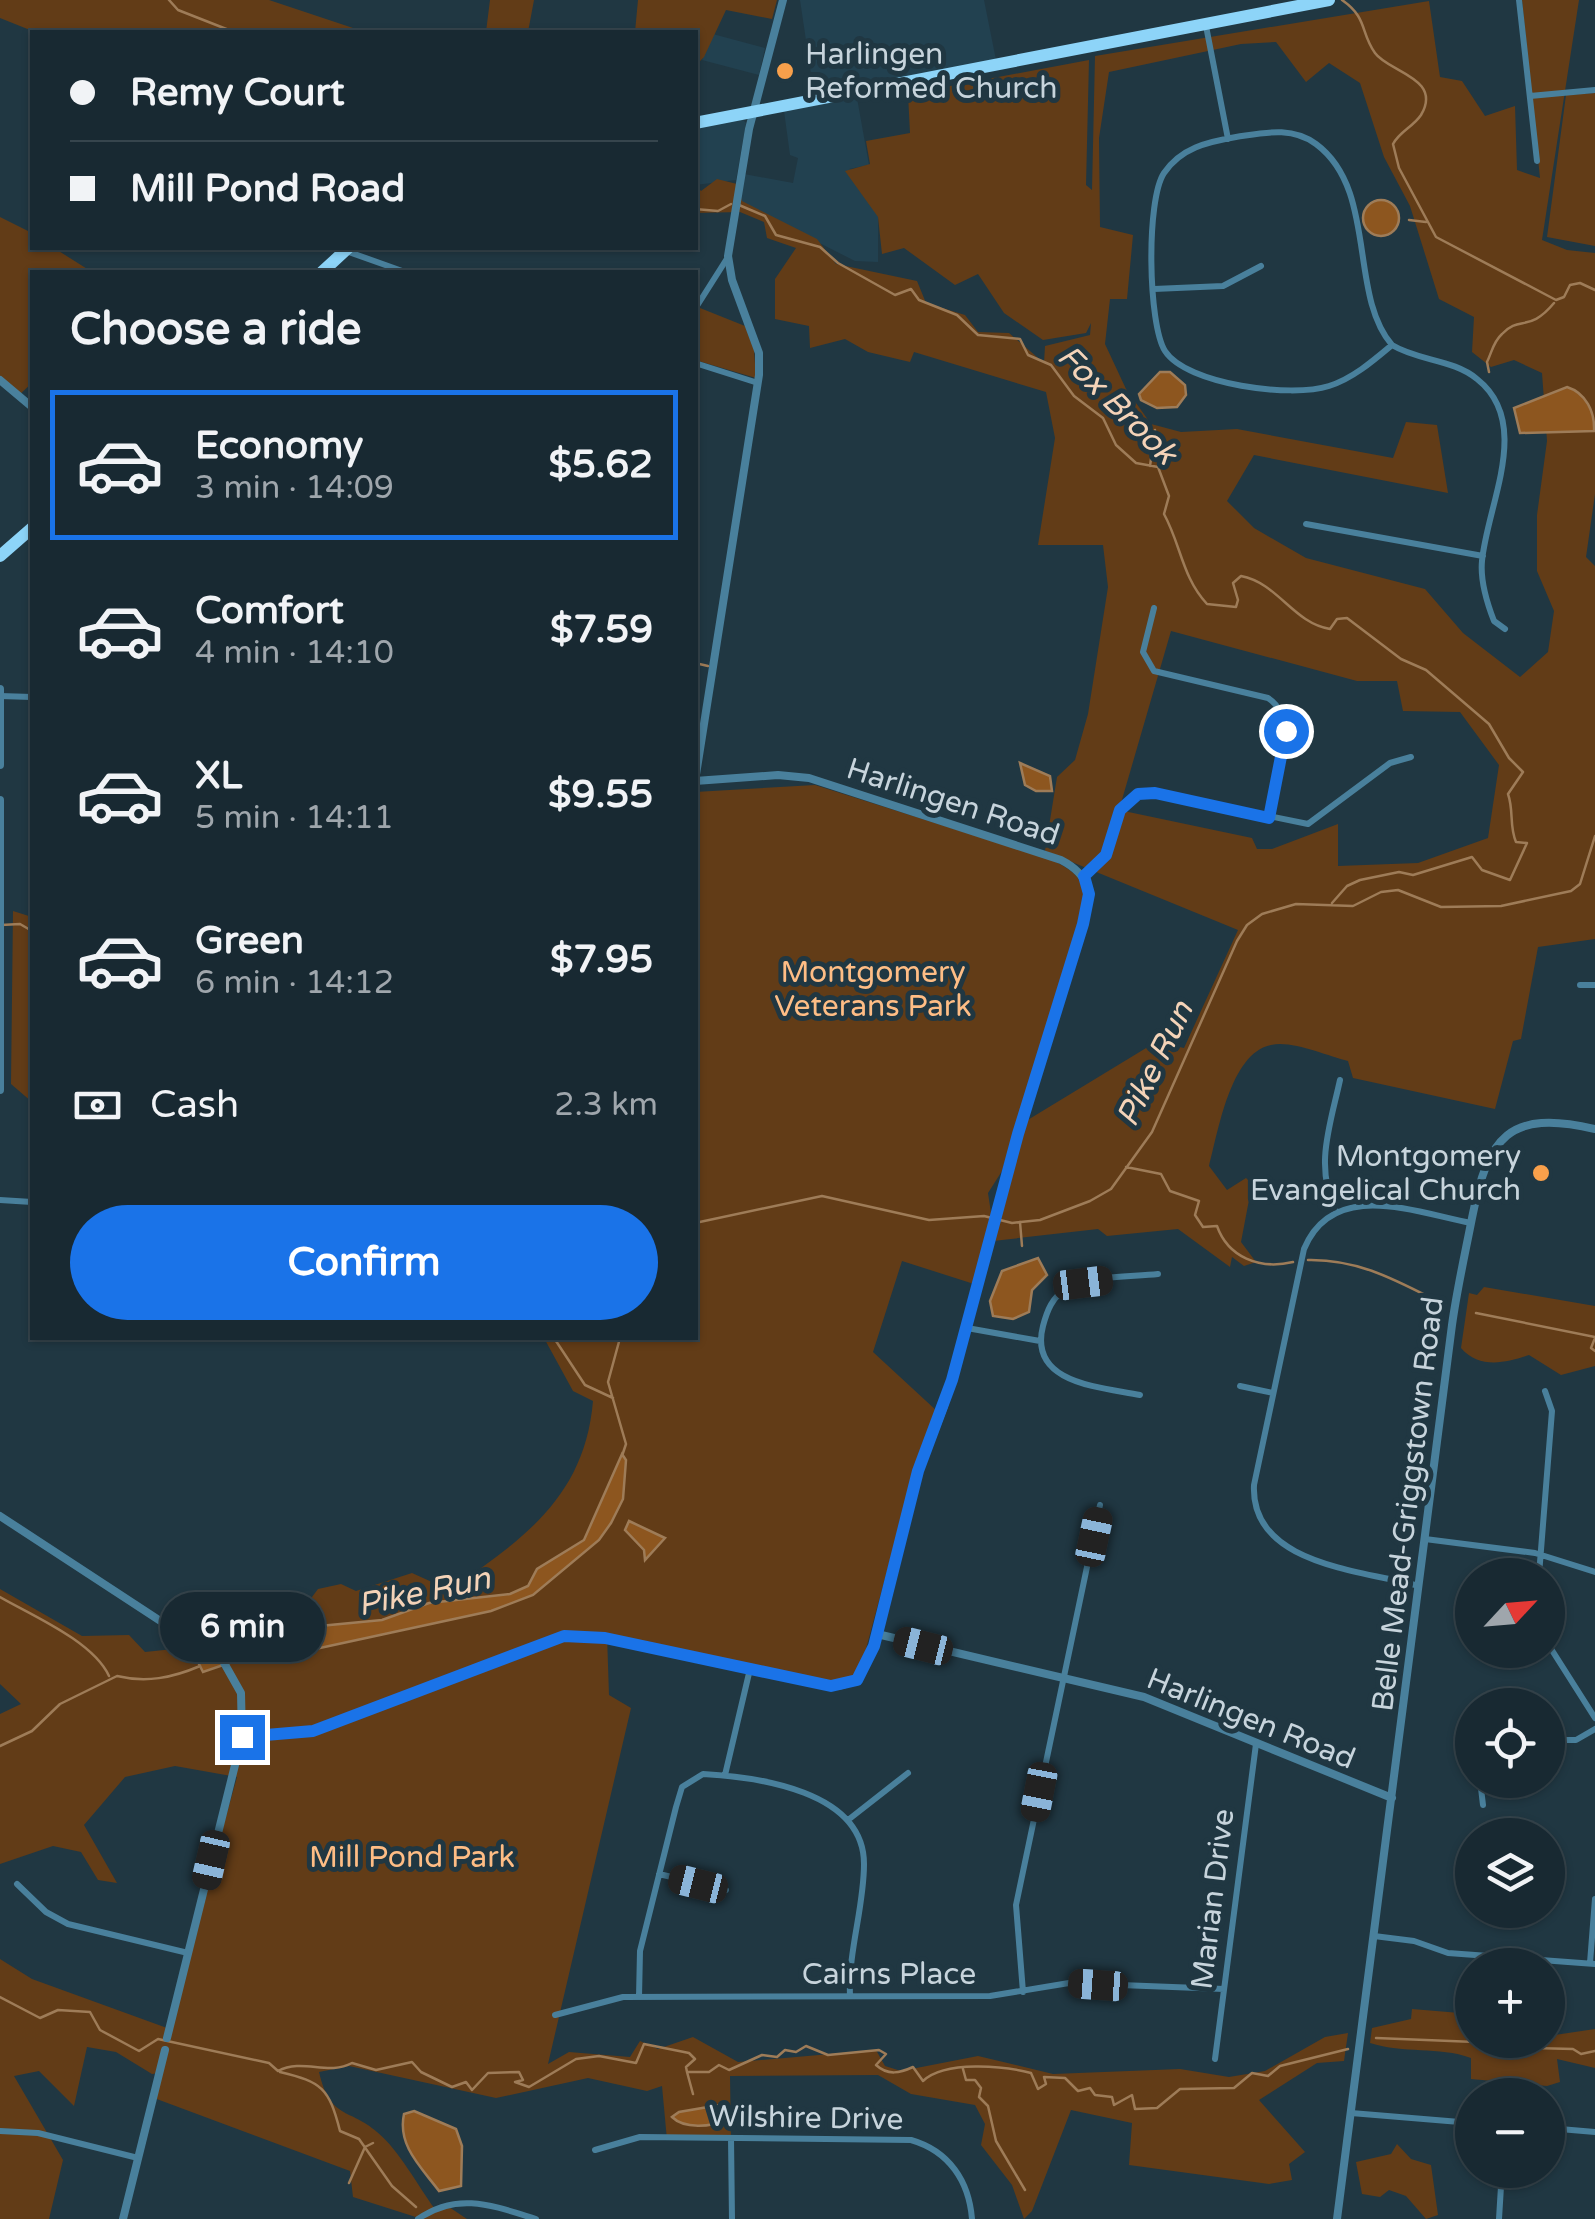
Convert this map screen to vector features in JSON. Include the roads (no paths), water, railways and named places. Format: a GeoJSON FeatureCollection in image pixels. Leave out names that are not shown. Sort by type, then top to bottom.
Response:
{"type":"FeatureCollection","features":[{"type":"Feature","properties":{"kind":"highway"},"geometry":{"type":"LineString","coordinates":[[698,121],[1328,0]]}},
{"type":"Feature","properties":{"kind":"highway"},"geometry":{"type":"LineString","coordinates":[[324,270],[348,250]]}},
{"type":"Feature","properties":{"kind":"highway"},"geometry":{"type":"LineString","coordinates":[[0,556],[30,530]]}},
{"type":"Feature","properties":{"kind":"street","name":"Harlingen Road"},"geometry":{"type":"LineString","coordinates":[[698,761],[758,383],[758,354],[732,280],[728,256],[753,112],[783,0]]}},
{"type":"Feature","properties":{"kind":"street"},"geometry":{"type":"LineString","coordinates":[[1519,0],[1536,160]]}},
{"type":"Feature","properties":{"kind":"street"},"geometry":{"type":"LineString","coordinates":[[1206,25],[1228,138]]}},
{"type":"Feature","properties":{"kind":"street"},"geometry":{"type":"LineString","coordinates":[[1530,96],[1595,90]]}},
{"type":"Feature","properties":{"kind":"street"},"geometry":{"type":"LineString","coordinates":[[1392,345],[1348,378],[1308,391],[1287,392],[1209,378],[1180,366],[1163,348],[1156,328],[1154,198],[1159,181],[1190,149],[1228,138],[1287,132],[1324,152],[1357,217],[1372,312],[1392,345],[1419,358],[1472,374],[1491,394],[1502,416],[1503,454],[1482,556],[1492,616],[1505,628]]}},
{"type":"Feature","properties":{"kind":"street"},"geometry":{"type":"LineString","coordinates":[[353,250],[400,270]]}},
{"type":"Feature","properties":{"kind":"street"},"geometry":{"type":"LineString","coordinates":[[353,250],[362,256]]}},
{"type":"Feature","properties":{"kind":"street"},"geometry":{"type":"LineString","coordinates":[[698,303],[728,256]]}},
{"type":"Feature","properties":{"kind":"street"},"geometry":{"type":"LineString","coordinates":[[1154,289],[1224,286],[1261,266]]}},
{"type":"Feature","properties":{"kind":"street"},"geometry":{"type":"LineString","coordinates":[[698,365],[758,383]]}},
{"type":"Feature","properties":{"kind":"street"},"geometry":{"type":"LineString","coordinates":[[0,380],[30,405]]}},
{"type":"Feature","properties":{"kind":"street"},"geometry":{"type":"LineString","coordinates":[[1306,524],[1482,556]]}},
{"type":"Feature","properties":{"kind":"street"},"geometry":{"type":"LineString","coordinates":[[1154,608],[1143,652],[1154,671],[1170,679],[1268,698],[1282,710],[1286,731],[1269,818]]}},
{"type":"Feature","properties":{"kind":"street"},"geometry":{"type":"LineString","coordinates":[[0,765],[0,694],[30,697]]}},
{"type":"Feature","properties":{"kind":"street"},"geometry":{"type":"LineString","coordinates":[[1084,876],[1106,855],[1120,810],[1138,794],[1155,793],[1301,824],[1315,822],[1390,763],[1411,756]]}},
{"type":"Feature","properties":{"kind":"street","name":"Harlingen Road"},"geometry":{"type":"LineString","coordinates":[[698,780],[724,782],[778,774],[809,778],[1052,858],[1084,876],[1087,909],[997,1212],[967,1328],[918,1471],[876,1634],[1156,1701],[1392,1798]]}},
{"type":"Feature","properties":{"kind":"street"},"geometry":{"type":"LineString","coordinates":[[0,800],[0,1090]]}},
{"type":"Feature","properties":{"kind":"street"},"geometry":{"type":"LineString","coordinates":[[1580,985],[1595,985]]}},
{"type":"Feature","properties":{"kind":"street"},"geometry":{"type":"LineString","coordinates":[[1336,1211],[1324,1184],[1322,1166],[1340,1080]]}},
{"type":"Feature","properties":{"kind":"street","name":"Belle Mead-Griggstown Road"},"geometry":{"type":"LineString","coordinates":[[1337,2219],[1454,1307],[1471,1223],[1486,1160],[1507,1134],[1539,1121],[1595,1129]]}},
{"type":"Feature","properties":{"kind":"street"},"geometry":{"type":"LineString","coordinates":[[0,1200],[30,1202]]}},
{"type":"Feature","properties":{"kind":"street"},"geometry":{"type":"LineString","coordinates":[[1419,1586],[1299,1553],[1276,1541],[1254,1503],[1254,1485],[1304,1249],[1316,1228],[1336,1211],[1370,1204],[1471,1223]]}},
{"type":"Feature","properties":{"kind":"street"},"geometry":{"type":"LineString","coordinates":[[1140,1395],[1061,1376],[1049,1365],[1040,1341],[1051,1304],[1067,1288],[1158,1274]]}},
{"type":"Feature","properties":{"kind":"street"},"geometry":{"type":"LineString","coordinates":[[967,1328],[1040,1341]]}},
{"type":"Feature","properties":{"kind":"street"},"geometry":{"type":"LineString","coordinates":[[1240,1386],[1274,1393]]}},
{"type":"Feature","properties":{"kind":"street"},"geometry":{"type":"LineString","coordinates":[[1541,1558],[1552,1411],[1545,1391]]}},
{"type":"Feature","properties":{"kind":"street"},"geometry":{"type":"LineString","coordinates":[[1023,1992],[1016,1905],[1100,1505]]}},
{"type":"Feature","properties":{"kind":"street"},"geometry":{"type":"LineString","coordinates":[[0,1516],[187,1634],[216,1647],[242,1698],[242,1737],[123,2219]]}},
{"type":"Feature","properties":{"kind":"street"},"geometry":{"type":"LineString","coordinates":[[1425,1539],[1542,1554],[1595,1572]]}},
{"type":"Feature","properties":{"kind":"street"},"geometry":{"type":"LineString","coordinates":[[242,1737],[313,1731],[564,1636],[605,1638],[845,1686],[864,1673],[876,1634]]}},
{"type":"Feature","properties":{"kind":"street"},"geometry":{"type":"LineString","coordinates":[[1563,1668],[1595,1718]]}},
{"type":"Feature","properties":{"kind":"street"},"geometry":{"type":"LineString","coordinates":[[725,1775],[750,1669]]}},
{"type":"Feature","properties":{"kind":"street"},"geometry":{"type":"LineString","coordinates":[[1565,1740],[1576,1740],[1595,1729]]}},
{"type":"Feature","properties":{"kind":"street","name":"Marian Drive"},"geometry":{"type":"LineString","coordinates":[[1215,2059],[1256,1744]]}},
{"type":"Feature","properties":{"kind":"street"},"geometry":{"type":"LineString","coordinates":[[848,1820],[908,1773]]}},
{"type":"Feature","properties":{"kind":"street"},"geometry":{"type":"LineString","coordinates":[[639,1997],[640,1951],[682,1787],[693,1777],[725,1775],[824,1800],[848,1820],[864,1860],[850,1996]]}},
{"type":"Feature","properties":{"kind":"street"},"geometry":{"type":"LineString","coordinates":[[1482,1798],[1483,1805]]}},
{"type":"Feature","properties":{"kind":"street"},"geometry":{"type":"LineString","coordinates":[[659,1874],[726,1890]]}},
{"type":"Feature","properties":{"kind":"street"},"geometry":{"type":"LineString","coordinates":[[16,1884],[46,1912],[68,1924],[188,1953]]}},
{"type":"Feature","properties":{"kind":"street"},"geometry":{"type":"LineString","coordinates":[[1374,1936],[1414,1941],[1448,1953],[1593,1963],[1595,1900]]}},
{"type":"Feature","properties":{"kind":"street","name":"Cairns Place"},"geometry":{"type":"LineString","coordinates":[[555,2014],[608,1999],[639,1997],[990,1996],[1069,1983],[1224,1989]]}},
{"type":"Feature","properties":{"kind":"street"},"geometry":{"type":"LineString","coordinates":[[1352,2113],[1455,2121]]}},
{"type":"Feature","properties":{"kind":"street"},"geometry":{"type":"LineString","coordinates":[[1565,2129],[1595,2132]]}},
{"type":"Feature","properties":{"kind":"street"},"geometry":{"type":"LineString","coordinates":[[0,2130],[38,2133],[138,2158]]}},
{"type":"Feature","properties":{"kind":"street","name":"Wilshire Drive"},"geometry":{"type":"LineString","coordinates":[[595,2150],[626,2138],[904,2140],[925,2144],[959,2174],[972,2219]]}},
{"type":"Feature","properties":{"kind":"street"},"geometry":{"type":"LineString","coordinates":[[731,2138],[732,2219]]}},
{"type":"Feature","properties":{"kind":"street"},"geometry":{"type":"LineString","coordinates":[[1499,2219],[1501,2188]]}},
{"type":"Feature","properties":{"kind":"street"},"geometry":{"type":"LineString","coordinates":[[418,2219],[446,2204],[472,2201],[536,2219]]}},
{"type":"Feature","properties":{"kind":"waterway","name":"Fox Brook"},"geometry":{"type":"LineString","coordinates":[[169,0],[178,10],[229,30]]}},
{"type":"Feature","properties":{"kind":"waterway"},"geometry":{"type":"LineString","coordinates":[[1342,0],[1360,19],[1375,53],[1420,84],[1425,92],[1421,115],[1393,144],[1399,168],[1436,237],[1556,300],[1564,297],[1570,285],[1580,283],[1595,290]]}},
{"type":"Feature","properties":{"kind":"waterway","name":"Fox Brook"},"geometry":{"type":"LineString","coordinates":[[698,209],[718,211],[731,204]]}},
{"type":"Feature","properties":{"kind":"waterway","name":"Fox Brook"},"geometry":{"type":"LineString","coordinates":[[739,205],[765,216],[776,235],[820,247],[838,263],[895,295],[911,289],[919,300],[957,315],[978,335],[1020,339],[1028,355],[1051,365],[1074,396],[1103,418],[1116,445],[1136,463],[1158,467],[1169,496],[1164,514],[1192,583],[1207,604],[1236,607],[1233,583],[1241,576],[1265,586],[1317,625],[1330,629],[1337,619],[1347,618],[1401,659],[1426,670],[1489,724],[1509,758],[1523,772],[1508,794],[1516,842],[1527,843],[1510,880],[1482,870],[1472,857],[1413,875],[1399,872],[1360,880],[1347,886],[1332,903]]}},
{"type":"Feature","properties":{"kind":"waterway"},"geometry":{"type":"LineString","coordinates":[[1409,220],[1426,222]]}},
{"type":"Feature","properties":{"kind":"waterway"},"geometry":{"type":"LineString","coordinates":[[1489,372],[1487,362],[1499,337],[1514,325],[1538,318],[1554,303]]}},
{"type":"Feature","properties":{"kind":"waterway"},"geometry":{"type":"LineString","coordinates":[[1150,466],[1155,430]]}},
{"type":"Feature","properties":{"kind":"waterway"},"geometry":{"type":"LineString","coordinates":[[698,664],[708,666]]}},
{"type":"Feature","properties":{"kind":"waterway","name":"Pike Run"},"geometry":{"type":"LineString","coordinates":[[698,1222],[822,1196],[929,1220],[984,1216],[1012,1223],[1040,1220],[1090,1201],[1111,1189],[1152,1132],[1237,941],[1247,925],[1262,914],[1296,904],[1353,906],[1381,892],[1398,890],[1441,907],[1501,906],[1571,891],[1580,884],[1595,836]]}},
{"type":"Feature","properties":{"kind":"waterway"},"geometry":{"type":"LineString","coordinates":[[1,925],[20,924],[30,930]]}},
{"type":"Feature","properties":{"kind":"waterway"},"geometry":{"type":"LineString","coordinates":[[1126,1167],[1161,1174],[1170,1191],[1199,1201],[1195,1215],[1203,1227],[1217,1226],[1229,1246],[1246,1259],[1268,1264],[1293,1262]]}},
{"type":"Feature","properties":{"kind":"waterway"},"geometry":{"type":"LineString","coordinates":[[1020,1222],[1022,1246]]}},
{"type":"Feature","properties":{"kind":"waterway"},"geometry":{"type":"LineString","coordinates":[[1308,1260],[1363,1268],[1445,1305]]}},
{"type":"Feature","properties":{"kind":"waterway"},"geometry":{"type":"LineString","coordinates":[[1476,1313],[1595,1337]]}},
{"type":"Feature","properties":{"kind":"waterway"},"geometry":{"type":"LineString","coordinates":[[1595,1338],[1591,1348],[1595,1351]]}},
{"type":"Feature","properties":{"kind":"waterway"},"geometry":{"type":"LineString","coordinates":[[555,1340],[585,1385],[613,1398]]}},
{"type":"Feature","properties":{"kind":"waterway","name":"Pike Run"},"geometry":{"type":"LineString","coordinates":[[619,1340],[608,1382],[626,1444],[622,1456]]}},
{"type":"Feature","properties":{"kind":"waterway"},"geometry":{"type":"LineString","coordinates":[[0,1597],[76,1640],[109,1676]]}},
{"type":"Feature","properties":{"kind":"waterway","name":"Pike Run"},"geometry":{"type":"LineString","coordinates":[[0,1746],[32,1731],[60,1704],[117,1676],[159,1678],[200,1666]]}},
{"type":"Feature","properties":{"kind":"waterway"},"geometry":{"type":"LineString","coordinates":[[0,1997],[40,2018],[58,2010],[90,2012],[100,2030],[139,2051],[158,2039],[269,2063],[278,2071],[297,2066],[334,2068],[352,2063],[376,2070],[412,2062],[421,2072],[452,2087],[466,2082],[472,2090],[488,2073],[519,2072],[523,2080],[515,2082],[529,2087],[576,2059],[599,2056],[636,2063],[644,2044],[689,2053],[695,2059],[686,2067],[687,2072],[709,2072],[719,2065],[729,2070],[762,2055],[777,2057],[785,2050],[796,2052],[806,2046],[828,2055],[879,2050],[886,2054],[876,2065],[894,2072],[913,2067],[923,2081],[933,2074],[960,2067],[1006,2068],[1031,2073],[1038,2089],[1046,2084],[1044,2077],[1065,2078],[1078,2091],[1090,2088],[1095,2095],[1112,2097],[1114,2105],[1132,2095],[1135,2109],[1157,2108],[1180,2089],[1234,2088],[1252,2073],[1268,2076],[1280,2066],[1348,2049]]}},
{"type":"Feature","properties":{"kind":"waterway"},"geometry":{"type":"LineString","coordinates":[[1376,2038],[1475,2042],[1486,2051],[1494,2047],[1573,2049],[1581,2054],[1595,2051]]}},
{"type":"Feature","properties":{"kind":"waterway"},"geometry":{"type":"LineString","coordinates":[[963,2069],[966,2080],[975,2080],[981,2088],[979,2097],[988,2106],[996,2141],[1025,2190]]}},
{"type":"Feature","properties":{"kind":"waterway"},"geometry":{"type":"LineString","coordinates":[[280,2072],[306,2079],[322,2089],[340,2131],[359,2139],[392,2186],[416,2207]]}},
{"type":"Feature","properties":{"kind":"waterway"},"geometry":{"type":"LineString","coordinates":[[687,2072],[693,2094]]}},
{"type":"Feature","properties":{"kind":"waterway"},"geometry":{"type":"LineString","coordinates":[[349,2183],[365,2147],[373,2143]]}},
{"type":"Feature","properties":{"kind":"place","name":"Harlingen Reformed Church"},"geometry":{"type":"Point","coordinates":[785,71]}},
{"type":"Feature","properties":{"kind":"place","name":"Montgomery Evangelical Church"},"geometry":{"type":"Point","coordinates":[1541,1173]}},
{"type":"Feature","properties":{"kind":"park label","name":"Montgomery Veterans Park"},"geometry":{"type":"Point","coordinates":[873,989]}},
{"type":"Feature","properties":{"kind":"park label","name":"Mill Pond Park"},"geometry":{"type":"Point","coordinates":[412,1857]}}]}
